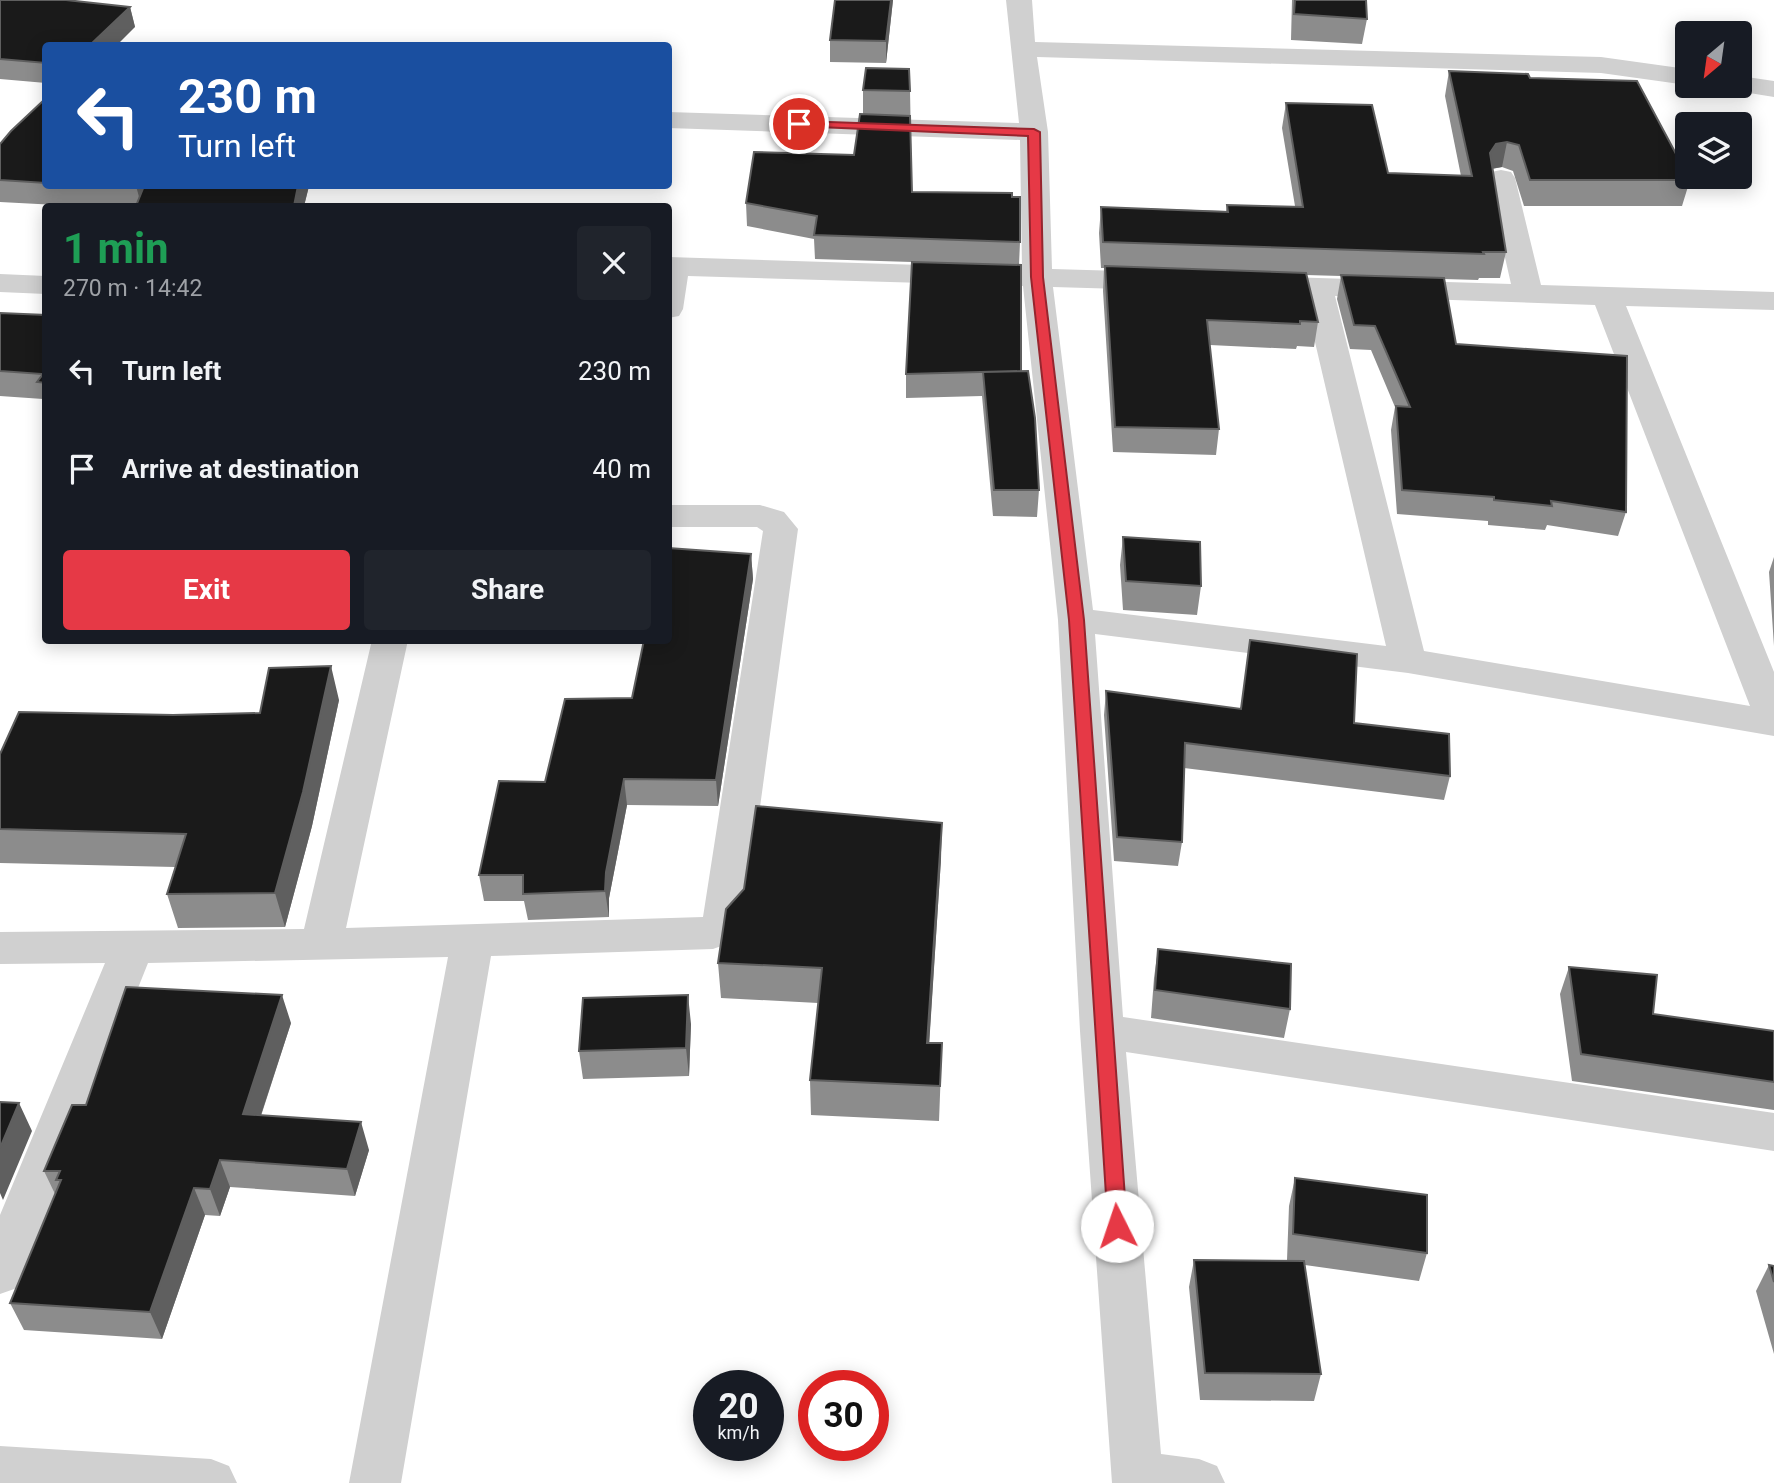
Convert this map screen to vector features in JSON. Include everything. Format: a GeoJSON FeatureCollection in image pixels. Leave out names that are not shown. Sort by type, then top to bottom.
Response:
{"type":"FeatureCollection","features":[{"type":"Feature","properties":{"kind":"street"},"geometry":{"type":"LineString","coordinates":[[1019,0],[1034,132],[1037,277],[1076,620],[1102,1031],[1138,1480],[1199,1483]]}},
{"type":"Feature","properties":{"kind":"street"},"geometry":{"type":"LineString","coordinates":[[1023,49],[1601,65],[1675,75]]}},
{"type":"Feature","properties":{"kind":"street"},"geometry":{"type":"LineString","coordinates":[[1752,86],[1774,89]]}},
{"type":"Feature","properties":{"kind":"street"},"geometry":{"type":"LineString","coordinates":[[672,120],[1034,132]]}},
{"type":"Feature","properties":{"kind":"street"},"geometry":{"type":"LineString","coordinates":[[1501,178],[1528,293]]}},
{"type":"Feature","properties":{"kind":"street"},"geometry":{"type":"LineString","coordinates":[[672,266],[1191,283]]}},
{"type":"Feature","properties":{"kind":"street"},"geometry":{"type":"LineString","coordinates":[[0,282],[42,285]]}},
{"type":"Feature","properties":{"kind":"street"},"geometry":{"type":"LineString","coordinates":[[1233,284],[1774,301]]}},
{"type":"Feature","properties":{"kind":"street"},"geometry":{"type":"LineString","coordinates":[[1317,287],[1408,661]]}},
{"type":"Feature","properties":{"kind":"street"},"geometry":{"type":"LineString","coordinates":[[1607,297],[1774,721]]}},
{"type":"Feature","properties":{"kind":"street"},"geometry":{"type":"LineString","coordinates":[[0,948],[321,945],[713,933],[723,924],[780,529],[772,520],[760,516],[672,516]]}},
{"type":"Feature","properties":{"kind":"street"},"geometry":{"type":"LineString","coordinates":[[1076,620],[1408,661],[1774,721]]}},
{"type":"Feature","properties":{"kind":"street"},"geometry":{"type":"LineString","coordinates":[[321,945],[389,644]]}},
{"type":"Feature","properties":{"kind":"street"},"geometry":{"type":"LineString","coordinates":[[375,1483],[472,941]]}},
{"type":"Feature","properties":{"kind":"street"},"geometry":{"type":"LineString","coordinates":[[0,1273],[133,947]]}},
{"type":"Feature","properties":{"kind":"street"},"geometry":{"type":"LineString","coordinates":[[1102,1031],[1774,1132]]}},
{"type":"Feature","properties":{"kind":"street"},"geometry":{"type":"LineString","coordinates":[[0,1470],[211,1483]]}},
{"type":"Feature","properties":{"kind":"building"},"geometry":{"type":"Polygon","coordinates":[[[0,0],[66,0],[130,7],[93,42],[42,42],[42,63],[0,59],[0,0]]]}},
{"type":"Feature","properties":{"kind":"building"},"geometry":{"type":"Polygon","coordinates":[[[835,0],[891,0],[886,41],[830,40],[835,0]]]}},
{"type":"Feature","properties":{"kind":"building"},"geometry":{"type":"Polygon","coordinates":[[[1295,0],[1366,0],[1367,19],[1294,14],[1295,0]]]}},
{"type":"Feature","properties":{"kind":"building"},"geometry":{"type":"Polygon","coordinates":[[[866,68],[909,69],[910,91],[863,90],[866,68]]]}},
{"type":"Feature","properties":{"kind":"building"},"geometry":{"type":"Polygon","coordinates":[[[1449,71],[1528,74],[1530,78],[1637,81],[1675,152],[1675,180],[1530,180],[1519,145],[1507,142],[1496,144],[1490,153],[1506,252],[1483,252],[1484,254],[1103,242],[1101,207],[1228,212],[1227,205],[1303,207],[1286,103],[1372,105],[1388,173],[1472,176],[1449,71]]]}},
{"type":"Feature","properties":{"kind":"building"},"geometry":{"type":"Polygon","coordinates":[[[42,102],[42,183],[0,180],[0,144],[42,102]]]}},
{"type":"Feature","properties":{"kind":"building"},"geometry":{"type":"Polygon","coordinates":[[[860,114],[910,116],[912,192],[1012,193],[1012,197],[1020,197],[1020,242],[814,235],[817,216],[746,203],[754,152],[854,155],[860,114]]]}},
{"type":"Feature","properties":{"kind":"building"},"geometry":{"type":"Polygon","coordinates":[[[143,189],[297,189],[295,203],[137,203],[143,189]]]}},
{"type":"Feature","properties":{"kind":"building"},"geometry":{"type":"Polygon","coordinates":[[[912,262],[1021,265],[1021,371],[906,374],[912,262]]]}},
{"type":"Feature","properties":{"kind":"building"},"geometry":{"type":"Polygon","coordinates":[[[1105,266],[1306,273],[1318,322],[1300,321],[1300,324],[1207,320],[1219,429],[1115,427],[1105,266]]]}},
{"type":"Feature","properties":{"kind":"building"},"geometry":{"type":"Polygon","coordinates":[[[1341,275],[1444,278],[1456,344],[1627,356],[1626,512],[1551,501],[1552,506],[1494,500],[1494,497],[1402,490],[1396,406],[1410,407],[1375,326],[1354,325],[1341,275]]]}},
{"type":"Feature","properties":{"kind":"building"},"geometry":{"type":"Polygon","coordinates":[[[0,313],[42,315],[42,374],[0,371],[0,313]]]}},
{"type":"Feature","properties":{"kind":"building"},"geometry":{"type":"Polygon","coordinates":[[[1028,371],[1035,418],[1039,490],[994,490],[983,372],[1028,371]]]}},
{"type":"Feature","properties":{"kind":"building"},"geometry":{"type":"Polygon","coordinates":[[[1123,537],[1200,542],[1201,586],[1126,581],[1123,537]]]}},
{"type":"Feature","properties":{"kind":"building"},"geometry":{"type":"Polygon","coordinates":[[[672,548],[751,554],[716,780],[624,779],[606,872],[605,891],[523,894],[523,875],[479,875],[499,781],[545,782],[565,699],[632,698],[643,644],[672,644],[672,548]]]}},
{"type":"Feature","properties":{"kind":"building"},"geometry":{"type":"Polygon","coordinates":[[[1250,640],[1357,654],[1354,723],[1449,734],[1450,776],[1185,743],[1182,842],[1117,837],[1106,691],[1241,709],[1250,640]]]}},
{"type":"Feature","properties":{"kind":"building"},"geometry":{"type":"Polygon","coordinates":[[[331,666],[303,792],[275,893],[167,894],[186,834],[0,829],[0,754],[19,712],[173,715],[260,713],[269,668],[331,666]]]}},
{"type":"Feature","properties":{"kind":"building"},"geometry":{"type":"Polygon","coordinates":[[[756,806],[942,823],[927,1043],[942,1043],[940,1086],[810,1080],[822,968],[718,963],[726,909],[744,889],[756,806]]]}},
{"type":"Feature","properties":{"kind":"building"},"geometry":{"type":"Polygon","coordinates":[[[1158,949],[1291,964],[1290,1009],[1155,990],[1158,949]]]}},
{"type":"Feature","properties":{"kind":"building"},"geometry":{"type":"Polygon","coordinates":[[[1569,967],[1657,975],[1653,1014],[1774,1031],[1774,1082],[1581,1054],[1569,967]]]}},
{"type":"Feature","properties":{"kind":"building"},"geometry":{"type":"Polygon","coordinates":[[[126,987],[282,995],[243,1114],[361,1122],[347,1169],[220,1160],[210,1189],[194,1188],[150,1312],[10,1303],[61,1180],[56,1180],[60,1171],[44,1171],[72,1105],[86,1105],[126,987]]]}},
{"type":"Feature","properties":{"kind":"building"},"geometry":{"type":"Polygon","coordinates":[[[688,995],[686,1048],[579,1051],[583,998],[688,995]]]}},
{"type":"Feature","properties":{"kind":"building"},"geometry":{"type":"Polygon","coordinates":[[[0,1102],[19,1103],[0,1148],[0,1102]]]}},
{"type":"Feature","properties":{"kind":"building"},"geometry":{"type":"Polygon","coordinates":[[[1295,1178],[1427,1195],[1427,1253],[1293,1234],[1295,1178]]]}},
{"type":"Feature","properties":{"kind":"building"},"geometry":{"type":"Polygon","coordinates":[[[1194,1260],[1304,1261],[1321,1374],[1205,1373],[1194,1260]]]}},
{"type":"Feature","properties":{"kind":"building"},"geometry":{"type":"Polygon","coordinates":[[[1769,1265],[1774,1266],[1774,1282],[1769,1265]]]}},
{"type":"Feature","properties":{"kind":"route"},"geometry":{"type":"LineString","coordinates":[[799,124],[1034,132],[1037,277],[1076,620],[1117,1226]]}}]}
